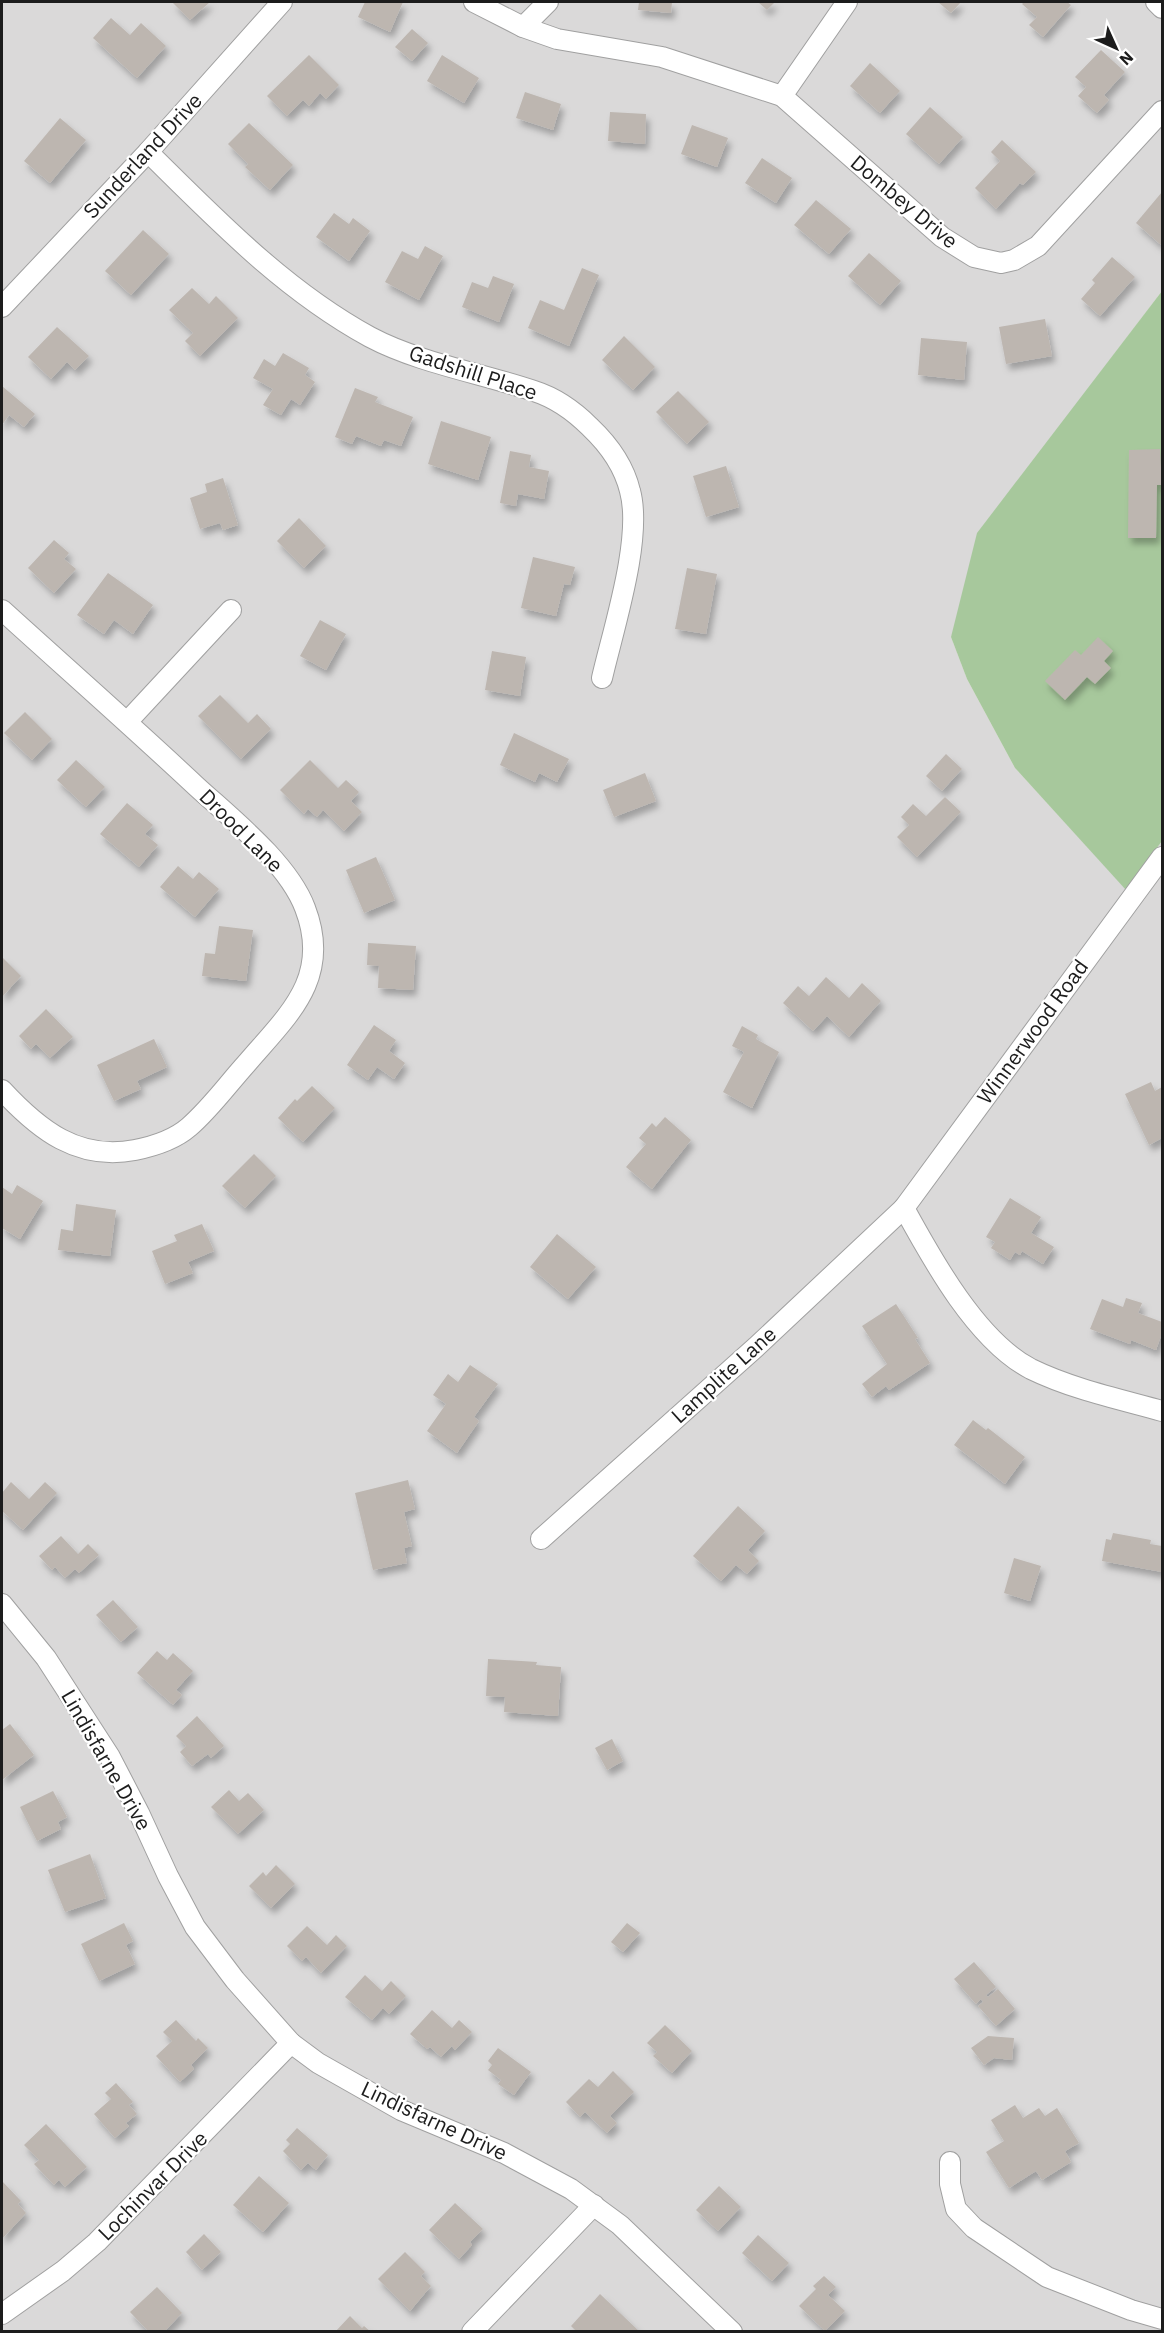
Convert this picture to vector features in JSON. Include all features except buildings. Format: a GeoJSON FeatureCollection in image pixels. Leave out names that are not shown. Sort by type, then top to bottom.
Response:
{"type":"FeatureCollection","features":[{"type":"Feature","properties":{"kind":"street","name":"Sunderland Drive"},"geometry":{"type":"LineString","coordinates":[[2,307],[148,152],[282,2]]}},
{"type":"Feature","properties":{"kind":"street","name":"Dombey Drive"},"geometry":{"type":"LineString","coordinates":[[474,2],[523,27],[557,39],[662,57],[782,96],[942,237],[974,258],[1001,263],[1014,260],[1029,252],[1055,230],[1162,111]]}},
{"type":"Feature","properties":{"kind":"street"},"geometry":{"type":"LineString","coordinates":[[523,27],[548,2]]}},
{"type":"Feature","properties":{"kind":"street"},"geometry":{"type":"LineString","coordinates":[[782,96],[847,2]]}},
{"type":"Feature","properties":{"kind":"street"},"geometry":{"type":"LineString","coordinates":[[1156,2],[1162,8]]}},
{"type":"Feature","properties":{"kind":"street","name":"Gadshill Place"},"geometry":{"type":"LineString","coordinates":[[148,152],[280,278],[339,318],[371,338],[400,350],[536,392],[561,403],[578,415],[609,447],[627,480],[633,512],[627,575],[602,678]]}},
{"type":"Feature","properties":{"kind":"street","name":"Drood Lane"},"geometry":{"type":"LineString","coordinates":[[2,610],[266,850],[305,907],[313,947],[309,982],[286,1018],[198,1117],[175,1136],[159,1144],[122,1152],[104,1153],[73,1146],[38,1124],[2,1090]]}},
{"type":"Feature","properties":{"kind":"street"},"geometry":{"type":"LineString","coordinates":[[127,722],[231,610]]}},
{"type":"Feature","properties":{"kind":"street","name":"Winnerwood Road"},"geometry":{"type":"LineString","coordinates":[[904,1208],[1162,857]]}},
{"type":"Feature","properties":{"kind":"street"},"geometry":{"type":"LineString","coordinates":[[904,1208],[947,1280],[986,1333],[1004,1352],[1030,1368],[1061,1382],[1162,1411]]}},
{"type":"Feature","properties":{"kind":"street","name":"Lamplite Lane"},"geometry":{"type":"LineString","coordinates":[[541,1539],[756,1347],[904,1208]]}},
{"type":"Feature","properties":{"kind":"street","name":"Lindisfarne Drive"},"geometry":{"type":"LineString","coordinates":[[2,1604],[46,1658],[110,1757],[195,1927],[235,1980],[291,2043],[318,2063],[401,2110],[530,2165],[594,2205],[620,2226],[732,2331]]}},
{"type":"Feature","properties":{"kind":"street","name":"Lochinvar Drive"},"geometry":{"type":"LineString","coordinates":[[2,2314],[63,2271],[97,2242],[291,2043]]}},
{"type":"Feature","properties":{"kind":"street"},"geometry":{"type":"LineString","coordinates":[[950,2162],[950,2184],[956,2209],[974,2228],[1047,2277],[1131,2310],[1162,2319]]}},
{"type":"Feature","properties":{"kind":"street"},"geometry":{"type":"LineString","coordinates":[[472,2331],[594,2205]]}},
{"type":"Feature","properties":{"kind":"shaded area"},"geometry":{"type":"Polygon","coordinates":[[[2,2],[1162,2],[1162,291],[1047,443],[951,637],[967,679],[1015,768],[1126,889],[1162,841],[1162,2331],[2,2332],[2,2]]]}},
{"type":"Feature","properties":{"kind":"green space"},"geometry":{"type":"Polygon","coordinates":[[[1162,291],[1162,841],[1126,890],[1015,768],[967,679],[951,637],[977,533],[1162,291]]]}}]}
